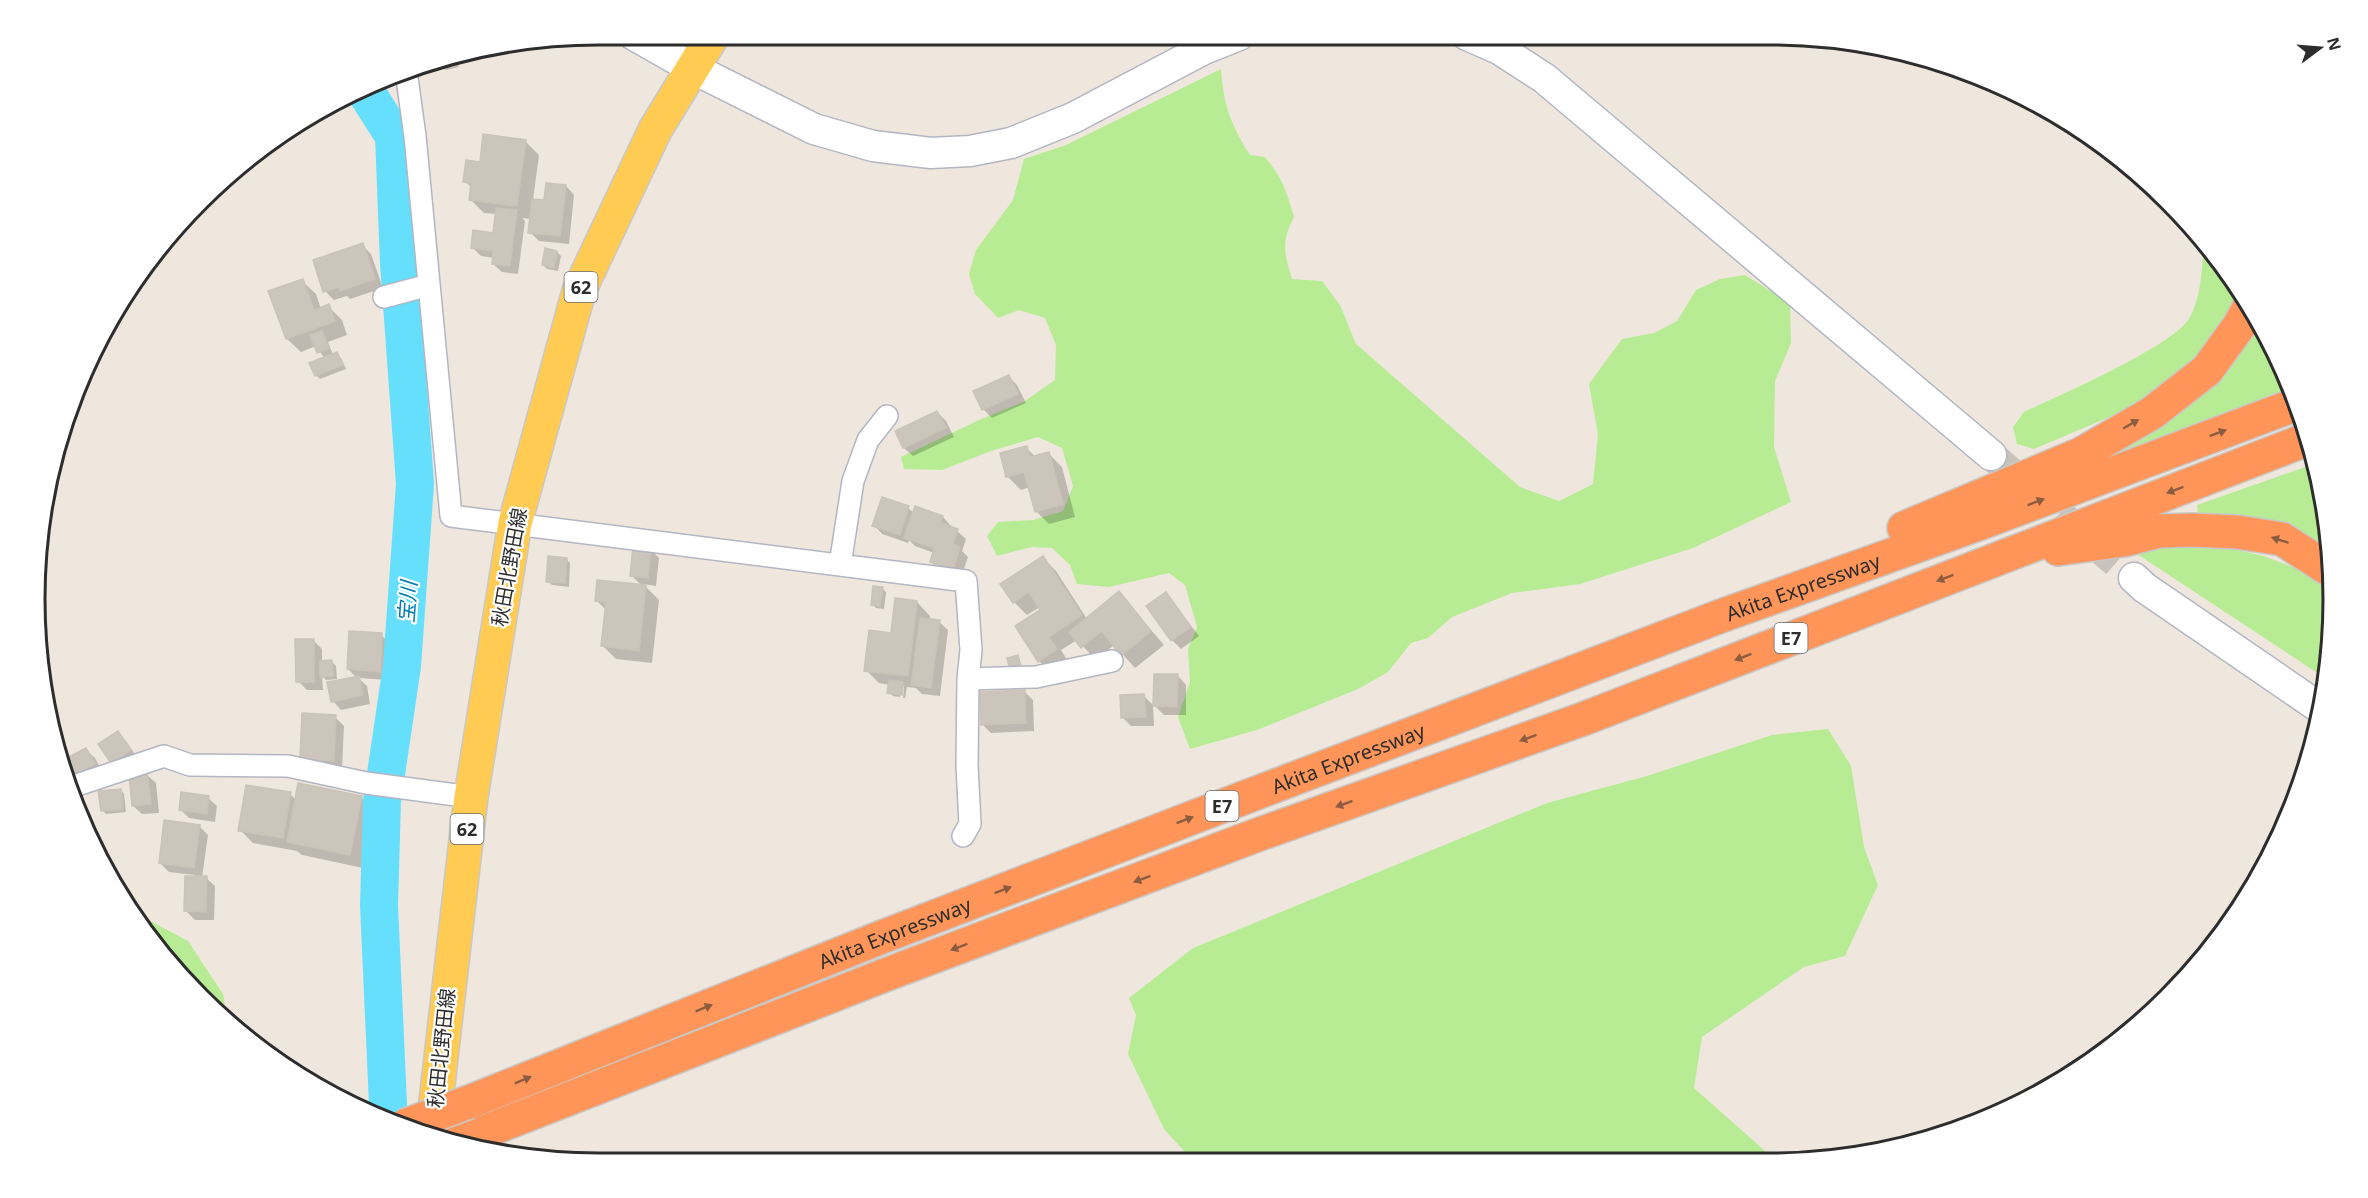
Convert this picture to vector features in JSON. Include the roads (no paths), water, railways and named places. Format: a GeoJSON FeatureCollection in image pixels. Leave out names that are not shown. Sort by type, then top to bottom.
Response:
{"type":"FeatureCollection","features":[{"type":"Feature","properties":{"kind":"highway"},"geometry":{"type":"LineString","coordinates":[[1721,616],[1846,551],[2081,454],[2151,413],[2207,370],[2245,315]]}},
{"type":"Feature","properties":{"kind":"highway","name":"Akita Expressway"},"geometry":{"type":"LineString","coordinates":[[415,1122],[882,937],[1721,616],[1981,523],[2289,407]]}},
{"type":"Feature","properties":{"kind":"highway","name":"Akita Expressway"},"geometry":{"type":"LineString","coordinates":[[470,1137],[896,971],[1260,834],[1583,719],[2300,442]]}},
{"type":"Feature","properties":{"kind":"highway"},"geometry":{"type":"LineString","coordinates":[[1999,557],[2124,540],[2158,531],[2191,530],[2237,532],[2282,539],[2322,565]]}},
{"type":"Feature","properties":{"kind":"main road","name":"秋田北野田線"},"geometry":{"type":"LineString","coordinates":[[433,1127],[471,797],[515,523],[579,291],[656,130],[707,45]]}},
{"type":"Feature","properties":{"kind":"street"},"geometry":{"type":"LineString","coordinates":[[653,45],[692,68],[814,129],[873,146],[930,153],[970,151],[1011,143],[1073,118],[1214,45]]}},
{"type":"Feature","properties":{"kind":"street"},"geometry":{"type":"LineString","coordinates":[[1490,45],[1544,78],[1991,455]]}},
{"type":"Feature","properties":{"kind":"street"},"geometry":{"type":"LineString","coordinates":[[407,79],[415,136],[451,516],[966,581],[971,650],[968,679],[967,765],[970,824],[963,836]]}},
{"type":"Feature","properties":{"kind":"street"},"geometry":{"type":"LineString","coordinates":[[384,297],[429,285]]}},
{"type":"Feature","properties":{"kind":"street"},"geometry":{"type":"LineString","coordinates":[[840,565],[853,481],[868,440],[887,416]]}},
{"type":"Feature","properties":{"kind":"street"},"geometry":{"type":"LineString","coordinates":[[2133,578],[2313,703]]}},
{"type":"Feature","properties":{"kind":"street"},"geometry":{"type":"LineString","coordinates":[[968,679],[1036,677],[1112,661]]}},
{"type":"Feature","properties":{"kind":"street"},"geometry":{"type":"LineString","coordinates":[[77,785],[164,756],[190,765],[288,766],[366,783],[471,797]]}},
{"type":"Feature","properties":{"kind":"waterway","name":"宝川"},"geometry":{"type":"LineString","coordinates":[[368,96],[394,136],[399,263],[415,484],[402,666],[382,801],[379,905],[387,1111]]}},
{"type":"Feature","properties":{"kind":"tunnel"},"geometry":{"type":"LineString","coordinates":[[1991,455],[2134,578]]}}]}
